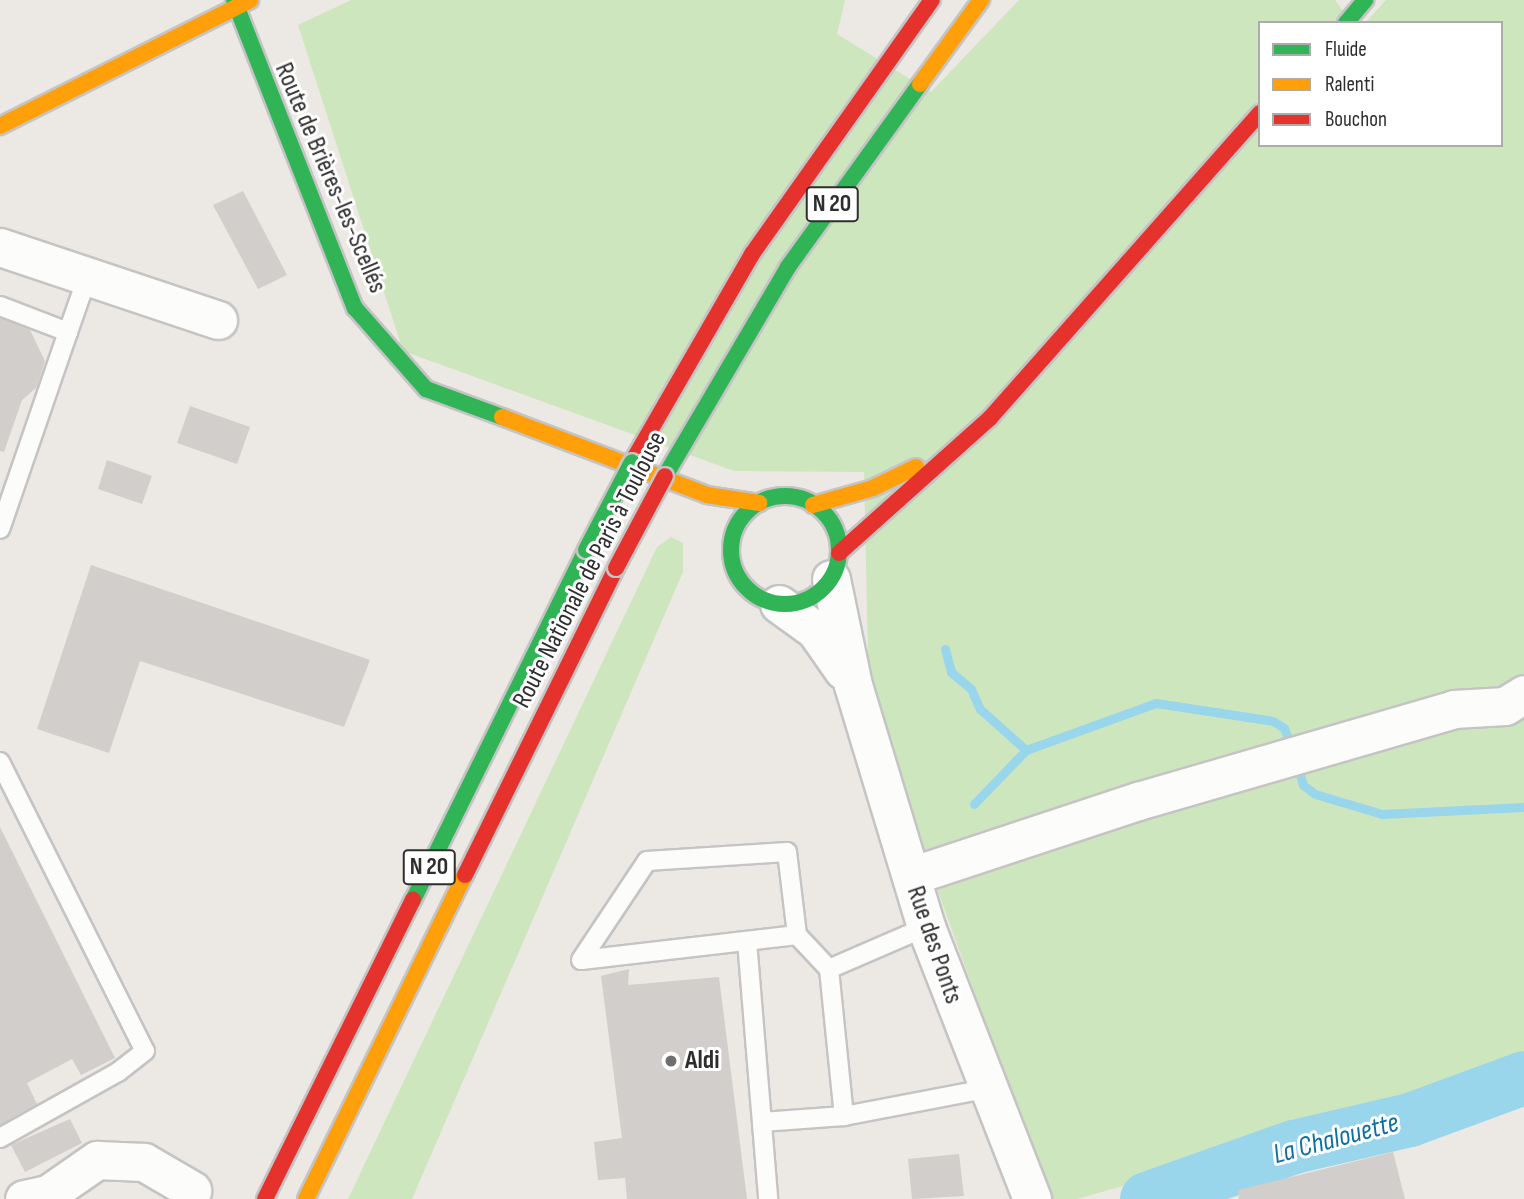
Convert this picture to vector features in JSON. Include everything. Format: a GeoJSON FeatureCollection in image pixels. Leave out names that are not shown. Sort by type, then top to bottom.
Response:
{"type":"FeatureCollection","features":[{"type":"Feature","properties":{"kind":"main road","name":"Route Nationale de Paris à Toulouse"},"geometry":{"type":"LineString","coordinates":[[265,1199],[586,550],[665,400],[752,254],[922,7],[932,0]]}},
{"type":"Feature","properties":{"kind":"main road","name":"Route Nationale de Paris à Toulouse"},"geometry":{"type":"LineString","coordinates":[[306,1199],[616,568],[696,417],[788,267],[981,0]]}},
{"type":"Feature","properties":{"kind":"main road"},"geometry":{"type":"LineString","coordinates":[[1348,21],[1365,0]]}},
{"type":"Feature","properties":{"kind":"main road"},"geometry":{"type":"LineString","coordinates":[[0,127],[240,2]]}},
{"type":"Feature","properties":{"kind":"main road","name":"Route de Brières-les-Scellés"},"geometry":{"type":"LineString","coordinates":[[240,2],[355,309],[426,389],[707,495],[759,503]]}},
{"type":"Feature","properties":{"kind":"main road"},"geometry":{"type":"LineString","coordinates":[[707,495],[732,539],[736,575],[747,589],[779,604],[809,599],[835,566],[956,447],[990,418],[1258,115]]}},
{"type":"Feature","properties":{"kind":"main road"},"geometry":{"type":"LineString","coordinates":[[813,505],[873,488],[956,447]]}},
{"type":"Feature","properties":{"kind":"main road"},"geometry":{"type":"LineString","coordinates":[[732,539],[746,512],[759,503],[786,496],[813,505],[832,525],[835,566]]}},
{"type":"Feature","properties":{"kind":"street"},"geometry":{"type":"LineString","coordinates":[[0,247],[218,320]]}},
{"type":"Feature","properties":{"kind":"street","name":"Rue des Ponts"},"geometry":{"type":"LineString","coordinates":[[835,566],[853,685],[926,927],[985,1089],[1031,1197]]}},
{"type":"Feature","properties":{"kind":"street","name":"Rue des Ponts"},"geometry":{"type":"LineString","coordinates":[[779,604],[815,630],[853,685]]}},
{"type":"Feature","properties":{"kind":"street"},"geometry":{"type":"LineString","coordinates":[[1454,709],[1494,683],[1524,680]]}},
{"type":"Feature","properties":{"kind":"street"},"geometry":{"type":"LineString","coordinates":[[911,876],[1138,801],[1454,709],[1505,706],[1524,694]]}},
{"type":"Feature","properties":{"kind":"street"},"geometry":{"type":"LineString","coordinates":[[24,1199],[48,1194],[97,1160],[144,1162],[192,1191]]}},
{"type":"Feature","properties":{"kind":"street"},"geometry":{"type":"LineString","coordinates":[[0,1187],[18,1199]]}},
{"type":"Feature","properties":{"kind":"lane"},"geometry":{"type":"LineString","coordinates":[[0,529],[88,275]]}},
{"type":"Feature","properties":{"kind":"lane"},"geometry":{"type":"LineString","coordinates":[[0,306],[68,332]]}},
{"type":"Feature","properties":{"kind":"lane"},"geometry":{"type":"LineString","coordinates":[[0,762],[145,1051],[118,1072],[0,1138]]}},
{"type":"Feature","properties":{"kind":"lane"},"geometry":{"type":"LineString","coordinates":[[797,935],[581,960],[647,861],[786,852],[797,935],[829,969],[844,1116]]}},
{"type":"Feature","properties":{"kind":"lane"},"geometry":{"type":"LineString","coordinates":[[829,969],[926,927]]}},
{"type":"Feature","properties":{"kind":"lane"},"geometry":{"type":"LineString","coordinates":[[747,941],[768,1199]]}},
{"type":"Feature","properties":{"kind":"lane"},"geometry":{"type":"LineString","coordinates":[[762,1122],[844,1116],[985,1089]]}},
{"type":"Feature","properties":{"kind":"green space"},"geometry":{"type":"Polygon","coordinates":[[[351,0],[845,0],[837,34],[931,92],[1019,0],[1335,0],[1351,21],[1258,21],[1258,147],[1503,147],[1503,21],[1367,21],[1386,0],[1524,0],[1524,1073],[1077,1199],[1049,1199],[869,700],[864,472],[734,471],[403,351],[298,25],[351,0]]]}},
{"type":"Feature","properties":{"kind":"green space"},"geometry":{"type":"Polygon","coordinates":[[[671,537],[683,543],[683,572],[412,1199],[348,1199],[657,547],[671,537]]]}},
{"type":"Feature","properties":{"kind":"building"},"geometry":{"type":"Polygon","coordinates":[[[243,191],[287,275],[258,289],[213,205],[243,191]]]}},
{"type":"Feature","properties":{"kind":"building"},"geometry":{"type":"Polygon","coordinates":[[[0,318],[30,330],[45,361],[37,387],[22,400],[4,452],[0,451],[0,318]]]}},
{"type":"Feature","properties":{"kind":"building"},"geometry":{"type":"Polygon","coordinates":[[[190,406],[250,427],[237,464],[177,443],[190,406]]]}},
{"type":"Feature","properties":{"kind":"building"},"geometry":{"type":"Polygon","coordinates":[[[107,460],[152,476],[142,504],[98,489],[107,460]]]}},
{"type":"Feature","properties":{"kind":"building"},"geometry":{"type":"Polygon","coordinates":[[[91,565],[370,660],[344,727],[140,661],[109,753],[37,729],[91,565]]]}},
{"type":"Feature","properties":{"kind":"building"},"geometry":{"type":"Polygon","coordinates":[[[0,827],[115,1058],[81,1075],[72,1059],[27,1083],[37,1104],[0,1125],[0,827]]]}},
{"type":"Feature","properties":{"kind":"building","name":"Aldi"},"geometry":{"type":"Polygon","coordinates":[[[629,969],[628,985],[719,977],[747,1199],[627,1199],[625,1178],[598,1180],[594,1142],[622,1138],[601,976],[629,969]]]}},
{"type":"Feature","properties":{"kind":"building"},"geometry":{"type":"Polygon","coordinates":[[[70,1119],[82,1143],[25,1172],[11,1145],[70,1119]]]}},
{"type":"Feature","properties":{"kind":"building"},"geometry":{"type":"Polygon","coordinates":[[[1393,1152],[1405,1199],[1239,1199],[1238,1190],[1393,1152]]]}},
{"type":"Feature","properties":{"kind":"building"},"geometry":{"type":"Polygon","coordinates":[[[959,1154],[964,1196],[912,1199],[908,1159],[959,1154]]]}},
{"type":"Feature","properties":{"kind":"waterway"},"geometry":{"type":"LineString","coordinates":[[945,649],[951,672],[971,689],[980,709],[1026,750]]}},
{"type":"Feature","properties":{"kind":"waterway"},"geometry":{"type":"LineString","coordinates":[[974,804],[1026,750],[1156,703],[1273,721],[1284,728],[1292,749]]}},
{"type":"Feature","properties":{"kind":"waterway"},"geometry":{"type":"LineString","coordinates":[[1296,762],[1303,785],[1315,794],[1382,814],[1524,807]]}},
{"type":"Feature","properties":{"kind":"waterway","name":"La Chalouette"},"geometry":{"type":"LineString","coordinates":[[1147,1199],[1294,1147],[1410,1120],[1524,1078]]}},
{"type":"Feature","properties":{"kind":"traffic: fast"},"geometry":{"type":"LineString","coordinates":[[234,0],[355,308],[426,389],[502,417]]}},
{"type":"Feature","properties":{"kind":"traffic: fast"},"geometry":{"type":"LineString","coordinates":[[1348,21],[1365,0]]}},
{"type":"Feature","properties":{"kind":"traffic: fast"},"geometry":{"type":"LineString","coordinates":[[665,476],[788,267],[920,84]]}},
{"type":"Feature","properties":{"kind":"traffic: fast"},"geometry":{"type":"LineString","coordinates":[[586,550],[632,462]]}},
{"type":"Feature","properties":{"kind":"traffic: fast"},"geometry":{"type":"LineString","coordinates":[[785,496],[806,500],[823,512],[835,529],[839,550],[835,571],[823,588],[806,600],[785,604],[764,600],[747,588],[735,571],[731,550],[735,529],[747,512],[764,500],[785,496]]}},
{"type":"Feature","properties":{"kind":"traffic: fast"},"geometry":{"type":"LineString","coordinates":[[413,900],[586,550]]}},
{"type":"Feature","properties":{"kind":"traffic: slow"},"geometry":{"type":"LineString","coordinates":[[0,126],[250,0]]}},
{"type":"Feature","properties":{"kind":"traffic: slow"},"geometry":{"type":"LineString","coordinates":[[920,84],[981,0]]}},
{"type":"Feature","properties":{"kind":"traffic: slow"},"geometry":{"type":"LineString","coordinates":[[502,417],[707,495],[759,503]]}},
{"type":"Feature","properties":{"kind":"traffic: slow"},"geometry":{"type":"LineString","coordinates":[[813,505],[873,488],[916,467]]}},
{"type":"Feature","properties":{"kind":"traffic: slow"},"geometry":{"type":"LineString","coordinates":[[306,1199],[465,875]]}},
{"type":"Feature","properties":{"kind":"traffic: jam"},"geometry":{"type":"LineString","coordinates":[[632,462],[752,254],[932,0]]}},
{"type":"Feature","properties":{"kind":"traffic: jam"},"geometry":{"type":"LineString","coordinates":[[839,553],[990,418],[1258,115]]}},
{"type":"Feature","properties":{"kind":"traffic: jam"},"geometry":{"type":"LineString","coordinates":[[616,568],[665,476]]}},
{"type":"Feature","properties":{"kind":"traffic: jam"},"geometry":{"type":"LineString","coordinates":[[465,875],[616,568]]}},
{"type":"Feature","properties":{"kind":"traffic: jam"},"geometry":{"type":"LineString","coordinates":[[265,1199],[413,900]]}},
{"type":"Feature","properties":{"kind":"place","name":"Aldi"},"geometry":{"type":"Point","coordinates":[671,1061]}}]}
